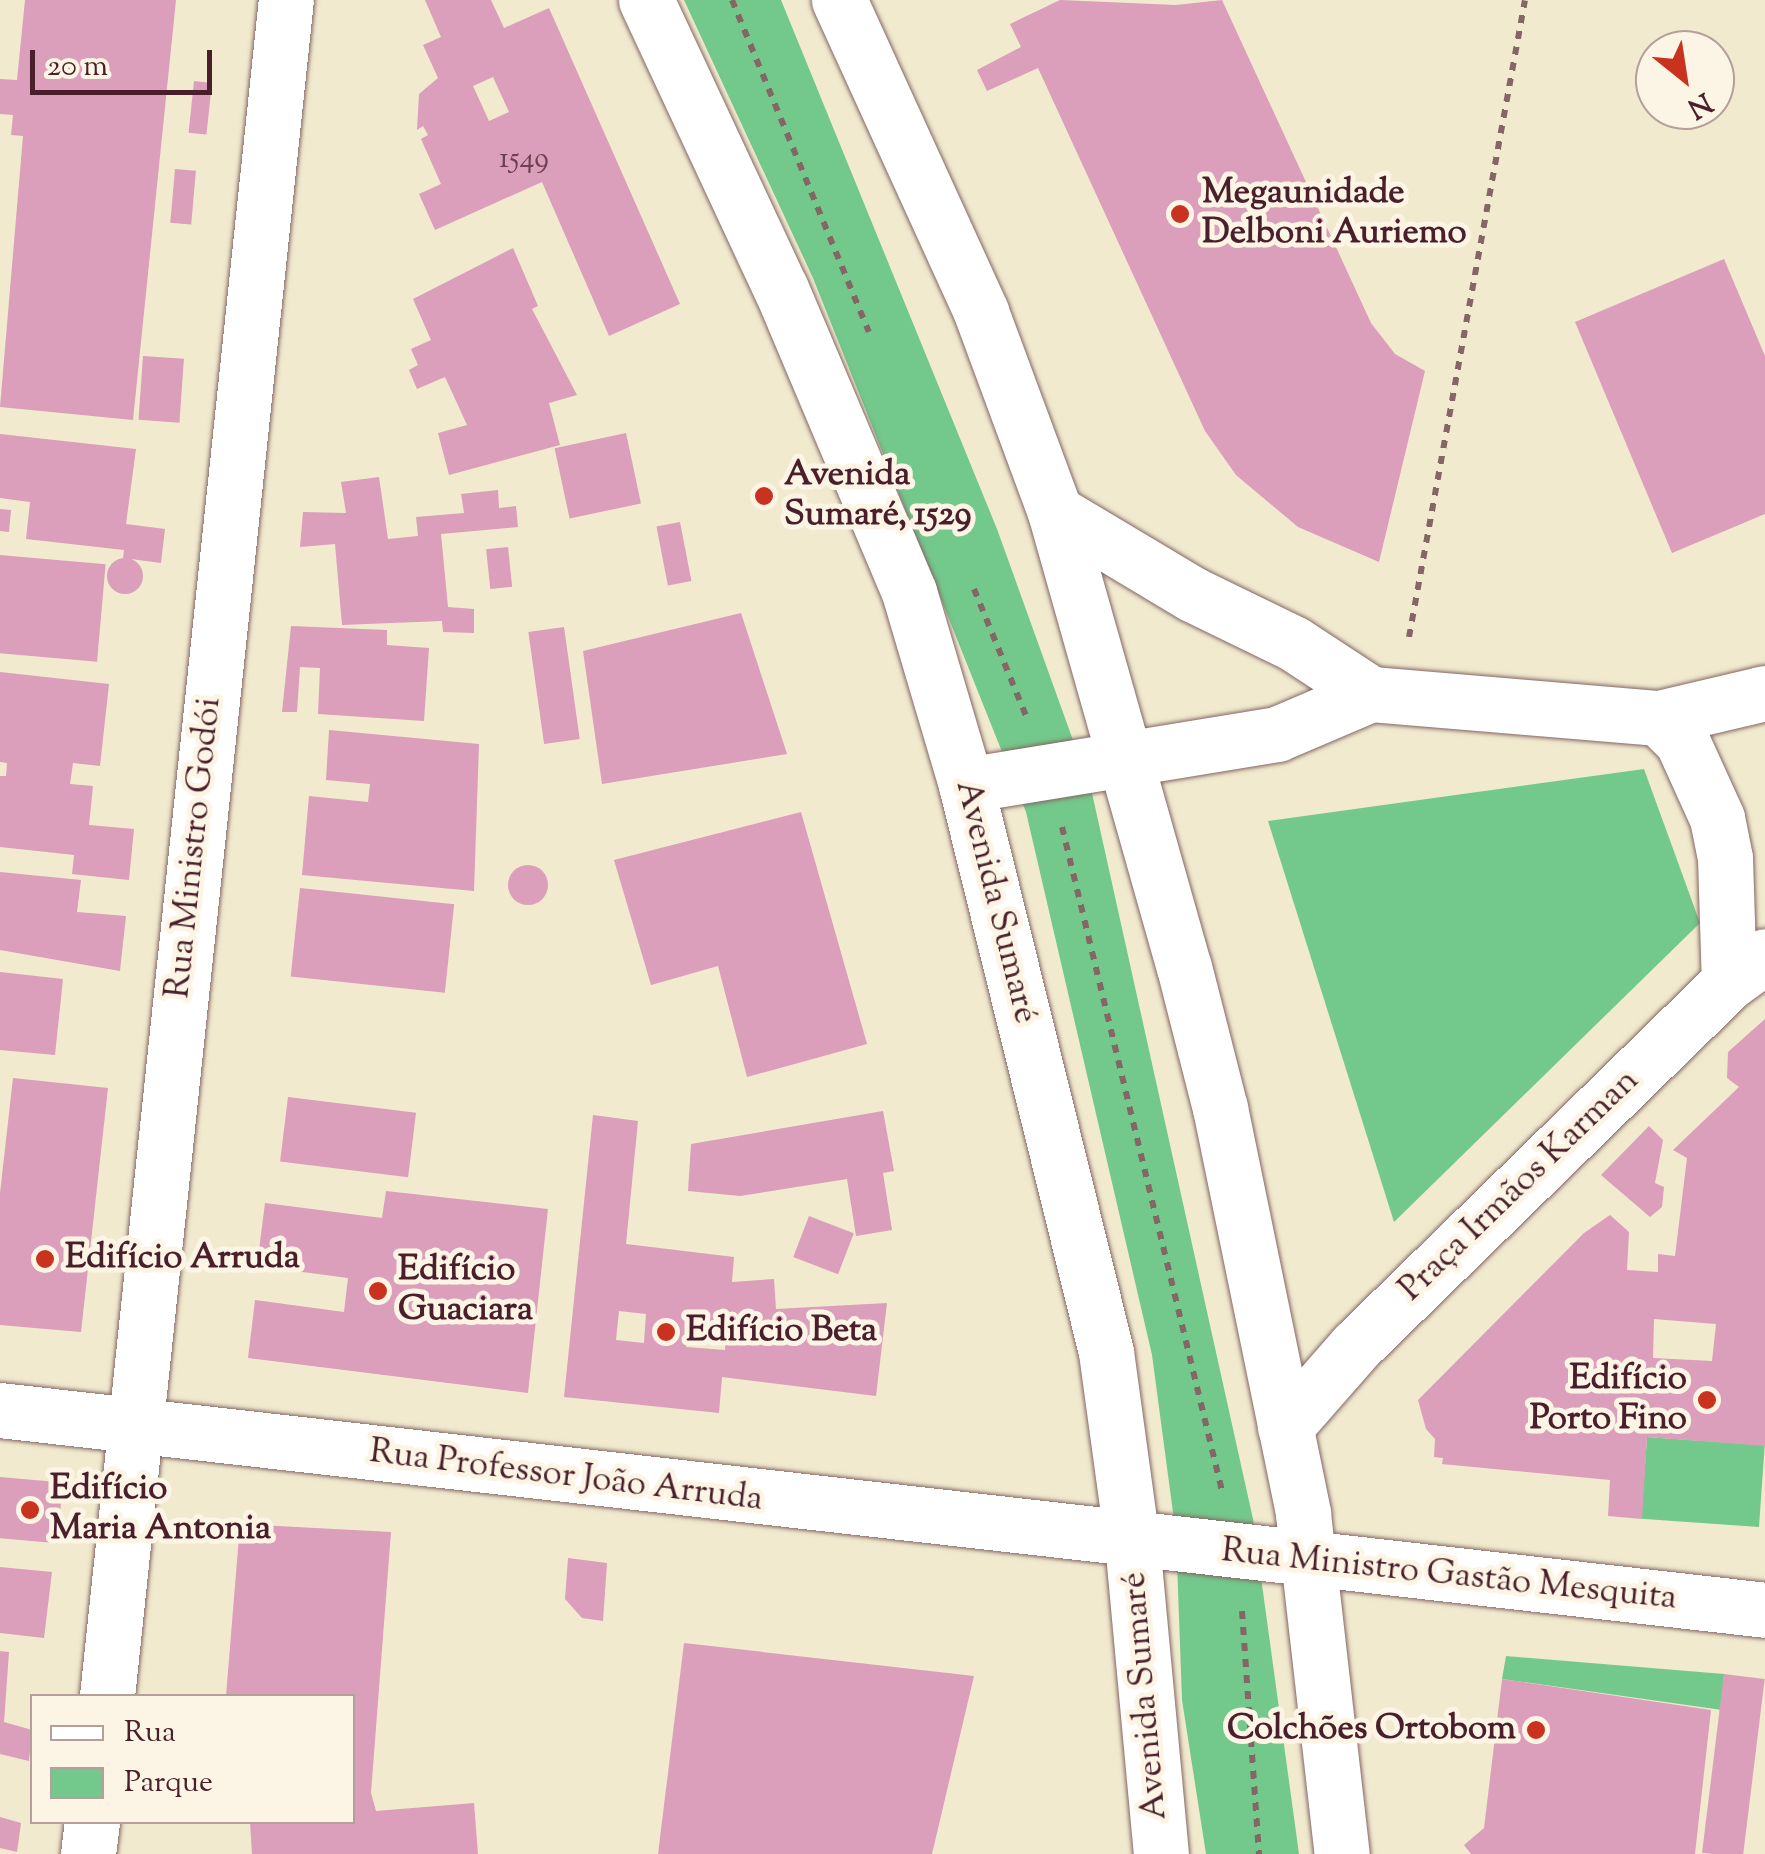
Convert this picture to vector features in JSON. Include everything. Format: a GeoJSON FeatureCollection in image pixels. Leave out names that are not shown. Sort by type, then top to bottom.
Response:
{"type":"FeatureCollection","features":[{"type":"Feature","properties":{"kind":"street","name":"Rua Ministro Godói"},"geometry":{"type":"LineString","coordinates":[[107,1694],[140,1426],[286,0]]}},
{"type":"Feature","properties":{"kind":"street","name":"Avenida Sumaré"},"geometry":{"type":"LineString","coordinates":[[646,0],[781,289],[909,592],[966,785],[1106,1352],[1132,1542],[1161,1854]]}},
{"type":"Feature","properties":{"kind":"street"},"geometry":{"type":"LineString","coordinates":[[839,0],[981,312],[1054,512],[1220,1108],[1310,1563],[1342,1854]]}},
{"type":"Feature","properties":{"kind":"street"},"geometry":{"type":"LineString","coordinates":[[1054,512],[1206,602],[1293,643],[1384,696]]}},
{"type":"Feature","properties":{"kind":"street"},"geometry":{"type":"LineString","coordinates":[[966,785],[1277,734],[1384,696],[1658,718],[1765,693]]}},
{"type":"Feature","properties":{"kind":"street"},"geometry":{"type":"LineString","coordinates":[[1658,718],[1682,742],[1717,818],[1747,969]]}},
{"type":"Feature","properties":{"kind":"street","name":"Praça Irmãos Karman"},"geometry":{"type":"LineString","coordinates":[[1286,1427],[1356,1346],[1747,969]]}},
{"type":"Feature","properties":{"kind":"street","name":"Rua Professor João Arruda"},"geometry":{"type":"LineString","coordinates":[[0,1410],[1132,1542]]}},
{"type":"Feature","properties":{"kind":"street","name":"Rua Ministro Gastão Mesquita"},"geometry":{"type":"LineString","coordinates":[[1132,1542],[1765,1610]]}},
{"type":"Feature","properties":{"kind":"street"},"geometry":{"type":"LineString","coordinates":[[88,1854],[92,1824]]}},
{"type":"Feature","properties":{"kind":"path"},"geometry":{"type":"LineString","coordinates":[[1384,696],[1525,0]]}},
{"type":"Feature","properties":{"kind":"green space"},"geometry":{"type":"Polygon","coordinates":[[[684,0],[781,0],[997,529],[1092,793],[1253,1519],[1299,1854],[1206,1854],[1182,1700],[1176,1535],[1152,1355],[1026,812],[813,278],[684,0]]]}},
{"type":"Feature","properties":{"kind":"green space"},"geometry":{"type":"Polygon","coordinates":[[[1644,769],[1700,923],[1394,1222],[1268,821],[1644,769]]]}},
{"type":"Feature","properties":{"kind":"green space"},"geometry":{"type":"Polygon","coordinates":[[[1647,1437],[1765,1445],[1759,1527],[1641,1519],[1647,1437]]]}},
{"type":"Feature","properties":{"kind":"green space"},"geometry":{"type":"Polygon","coordinates":[[[1506,1656],[1724,1674],[1722,1710],[1502,1679],[1506,1656]]]}},
{"type":"Feature","properties":{"kind":"building"},"geometry":{"type":"Polygon","coordinates":[[[25,0],[176,0],[133,420],[0,407],[23,136],[11,135],[13,115],[0,114],[0,79],[17,80],[25,0]]]}},
{"type":"Feature","properties":{"kind":"building"},"geometry":{"type":"Polygon","coordinates":[[[425,0],[491,0],[504,28],[549,8],[680,304],[609,336],[542,182],[435,230],[419,194],[441,184],[421,139],[428,135],[423,126],[417,130],[419,94],[438,78],[423,45],[441,37],[425,0]],[[493,77],[473,86],[489,121],[509,112],[493,77]]]}},
{"type":"Feature","properties":{"kind":"building"},"geometry":{"type":"Polygon","coordinates":[[[1060,0],[1176,5],[1222,0],[1371,323],[1395,354],[1425,371],[1379,562],[1298,527],[1236,475],[1205,431],[1038,68],[987,91],[977,70],[1021,47],[1010,24],[1060,0]]]}},
{"type":"Feature","properties":{"kind":"building"},"geometry":{"type":"Polygon","coordinates":[[[194,81],[212,83],[206,135],[189,133],[194,81]]]}},
{"type":"Feature","properties":{"kind":"building"},"geometry":{"type":"Polygon","coordinates":[[[175,169],[196,171],[191,225],[170,223],[175,169]]]}},
{"type":"Feature","properties":{"kind":"building"},"geometry":{"type":"Polygon","coordinates":[[[513,248],[538,306],[532,309],[577,395],[549,403],[560,445],[449,475],[438,433],[467,425],[445,377],[417,389],[409,370],[418,365],[411,349],[431,340],[413,299],[513,248]]]}},
{"type":"Feature","properties":{"kind":"building"},"geometry":{"type":"Polygon","coordinates":[[[1724,259],[1765,356],[1765,514],[1672,553],[1575,322],[1724,259]]]}},
{"type":"Feature","properties":{"kind":"building"},"geometry":{"type":"Polygon","coordinates":[[[143,356],[184,359],[179,423],[139,420],[143,356]]]}},
{"type":"Feature","properties":{"kind":"building"},"geometry":{"type":"Polygon","coordinates":[[[626,433],[641,503],[570,519],[555,448],[626,433]]]}},
{"type":"Feature","properties":{"kind":"building"},"geometry":{"type":"Polygon","coordinates":[[[0,434],[136,449],[126,524],[165,529],[161,563],[123,558],[124,550],[26,539],[30,502],[0,498],[0,434]]]}},
{"type":"Feature","properties":{"kind":"building"},"geometry":{"type":"Polygon","coordinates":[[[379,477],[388,539],[418,536],[416,517],[464,513],[461,494],[498,490],[499,508],[516,506],[518,527],[441,534],[448,607],[474,609],[474,633],[443,632],[442,621],[342,625],[335,544],[300,547],[303,512],[346,513],[341,482],[379,477]]]}},
{"type":"Feature","properties":{"kind":"building"},"geometry":{"type":"Polygon","coordinates":[[[0,509],[11,510],[9,532],[0,531],[0,509]]]}},
{"type":"Feature","properties":{"kind":"building"},"geometry":{"type":"Polygon","coordinates":[[[680,522],[691,581],[668,585],[656,527],[680,522]]]}},
{"type":"Feature","properties":{"kind":"building"},"geometry":{"type":"Polygon","coordinates":[[[508,547],[512,587],[490,589],[486,549],[508,547]]]}},
{"type":"Feature","properties":{"kind":"building"},"geometry":{"type":"Polygon","coordinates":[[[0,555],[106,564],[97,662],[0,653],[0,555]]]}},
{"type":"Feature","properties":{"kind":"building"},"geometry":{"type":"Polygon","coordinates":[[[125,558],[137,564],[143,576],[137,588],[125,594],[113,588],[107,576],[113,564],[125,558]]]}},
{"type":"Feature","properties":{"kind":"building"},"geometry":{"type":"Polygon","coordinates":[[[741,613],[787,754],[602,784],[583,651],[741,613]]]}},
{"type":"Feature","properties":{"kind":"building"},"geometry":{"type":"Polygon","coordinates":[[[291,626],[387,630],[387,645],[429,648],[424,721],[318,714],[320,668],[300,667],[297,712],[282,712],[291,626]]]}},
{"type":"Feature","properties":{"kind":"building"},"geometry":{"type":"Polygon","coordinates":[[[564,627],[580,739],[544,744],[528,632],[564,627]]]}},
{"type":"Feature","properties":{"kind":"building"},"geometry":{"type":"Polygon","coordinates":[[[0,672],[109,684],[100,766],[73,763],[70,784],[93,786],[89,825],[134,829],[129,880],[72,874],[74,855],[0,847],[0,776],[6,776],[7,763],[0,762],[0,672]]]}},
{"type":"Feature","properties":{"kind":"building"},"geometry":{"type":"Polygon","coordinates":[[[329,730],[479,744],[474,891],[302,875],[309,796],[368,802],[370,784],[326,780],[329,730]]]}},
{"type":"Feature","properties":{"kind":"building"},"geometry":{"type":"Polygon","coordinates":[[[801,812],[867,1044],[747,1077],[718,966],[651,985],[614,860],[801,812]]]}},
{"type":"Feature","properties":{"kind":"building"},"geometry":{"type":"Polygon","coordinates":[[[528,865],[542,871],[548,885],[542,899],[528,905],[514,899],[508,885],[514,871],[528,865]]]}},
{"type":"Feature","properties":{"kind":"building"},"geometry":{"type":"Polygon","coordinates":[[[0,872],[81,880],[77,912],[126,916],[120,971],[0,950],[0,872]]]}},
{"type":"Feature","properties":{"kind":"building"},"geometry":{"type":"Polygon","coordinates":[[[300,888],[454,904],[445,993],[291,977],[300,888]]]}},
{"type":"Feature","properties":{"kind":"building"},"geometry":{"type":"Polygon","coordinates":[[[0,972],[63,979],[55,1055],[0,1050],[0,972]]]}},
{"type":"Feature","properties":{"kind":"building"},"geometry":{"type":"Polygon","coordinates":[[[1765,1019],[1765,1446],[1647,1437],[1642,1519],[1608,1516],[1610,1480],[1442,1464],[1443,1458],[1434,1457],[1435,1439],[1426,1429],[1418,1400],[1584,1233],[1610,1215],[1629,1232],[1627,1270],[1658,1272],[1658,1254],[1675,1256],[1687,1158],[1673,1150],[1739,1087],[1727,1078],[1728,1052],[1765,1019]],[[1654,1319],[1653,1358],[1712,1361],[1716,1324],[1654,1319]]]}},
{"type":"Feature","properties":{"kind":"building","name":"Edifício Arruda"},"geometry":{"type":"Polygon","coordinates":[[[13,1078],[108,1088],[81,1332],[0,1325],[0,1193],[13,1078]]]}},
{"type":"Feature","properties":{"kind":"building"},"geometry":{"type":"Polygon","coordinates":[[[288,1097],[416,1113],[408,1177],[280,1162],[288,1097]]]}},
{"type":"Feature","properties":{"kind":"building"},"geometry":{"type":"Polygon","coordinates":[[[883,1111],[894,1171],[883,1173],[892,1230],[856,1236],[847,1179],[740,1196],[688,1191],[691,1144],[883,1111]]]}},
{"type":"Feature","properties":{"kind":"building"},"geometry":{"type":"Polygon","coordinates":[[[593,1115],[638,1121],[626,1244],[734,1257],[732,1282],[774,1279],[776,1309],[887,1303],[876,1396],[722,1377],[719,1413],[564,1397],[593,1115]],[[619,1311],[616,1340],[644,1343],[646,1314],[619,1311]],[[688,1318],[686,1347],[725,1350],[727,1323],[688,1318]]]}},
{"type":"Feature","properties":{"kind":"building"},"geometry":{"type":"Polygon","coordinates":[[[1649,1126],[1663,1140],[1655,1183],[1664,1187],[1662,1207],[1650,1217],[1601,1175],[1649,1126]]]}},
{"type":"Feature","properties":{"kind":"building","name":"Edifício Guaciara"},"geometry":{"type":"Polygon","coordinates":[[[386,1191],[548,1209],[528,1393],[248,1358],[255,1300],[344,1312],[348,1278],[257,1266],[265,1203],[382,1218],[386,1191]]]}},
{"type":"Feature","properties":{"kind":"building"},"geometry":{"type":"Polygon","coordinates":[[[809,1216],[854,1233],[838,1274],[793,1257],[809,1216]]]}},
{"type":"Feature","properties":{"kind":"building","name":"Edifício Maria Antonia"},"geometry":{"type":"Polygon","coordinates":[[[0,1477],[63,1482],[57,1543],[0,1538],[0,1477]]]}},
{"type":"Feature","properties":{"kind":"building"},"geometry":{"type":"Polygon","coordinates":[[[240,1524],[391,1532],[371,1793],[376,1811],[474,1803],[478,1854],[252,1854],[250,1824],[355,1824],[355,1694],[226,1694],[240,1524]]]}},
{"type":"Feature","properties":{"kind":"building"},"geometry":{"type":"Polygon","coordinates":[[[568,1558],[607,1563],[603,1621],[582,1618],[565,1599],[568,1558]]]}},
{"type":"Feature","properties":{"kind":"building","name":"Edifício Maria Antonia"},"geometry":{"type":"Polygon","coordinates":[[[0,1567],[52,1572],[44,1638],[0,1633],[0,1567]]]}},
{"type":"Feature","properties":{"kind":"building"},"geometry":{"type":"Polygon","coordinates":[[[684,1643],[974,1676],[932,1854],[658,1854],[684,1643]]]}},
{"type":"Feature","properties":{"kind":"building"},"geometry":{"type":"Polygon","coordinates":[[[0,1651],[9,1652],[4,1722],[30,1729],[30,1751],[29,1761],[0,1754],[0,1651]]]}},
{"type":"Feature","properties":{"kind":"building"},"geometry":{"type":"Polygon","coordinates":[[[1724,1674],[1765,1679],[1743,1854],[1702,1853],[1724,1674]]]}},
{"type":"Feature","properties":{"kind":"building"},"geometry":{"type":"Polygon","coordinates":[[[1502,1679],[1711,1710],[1695,1854],[1471,1854],[1464,1845],[1484,1828],[1502,1679]]]}},
{"type":"Feature","properties":{"kind":"building"},"geometry":{"type":"Polygon","coordinates":[[[0,1817],[21,1823],[17,1852],[0,1848],[0,1817]]]}},
{"type":"Feature","properties":{"kind":"place","name":"Megaunidade Delboni Auriemo"},"geometry":{"type":"Point","coordinates":[1180,214]}},
{"type":"Feature","properties":{"kind":"place","name":"Avenida Sumaré, 1529"},"geometry":{"type":"Point","coordinates":[764,496]}},
{"type":"Feature","properties":{"kind":"place","name":"Edifício Arruda"},"geometry":{"type":"Point","coordinates":[45,1259]}},
{"type":"Feature","properties":{"kind":"place","name":"Edifício Guaciara"},"geometry":{"type":"Point","coordinates":[378,1291]}},
{"type":"Feature","properties":{"kind":"place","name":"Edifício Beta"},"geometry":{"type":"Point","coordinates":[666,1332]}},
{"type":"Feature","properties":{"kind":"place","name":"Edifício Porto Fino"},"geometry":{"type":"Point","coordinates":[1707,1400]}},
{"type":"Feature","properties":{"kind":"place","name":"Edifício Maria Antonia"},"geometry":{"type":"Point","coordinates":[30,1510]}},
{"type":"Feature","properties":{"kind":"place","name":"Colchões Ortobom"},"geometry":{"type":"Point","coordinates":[1536,1730]}}]}
